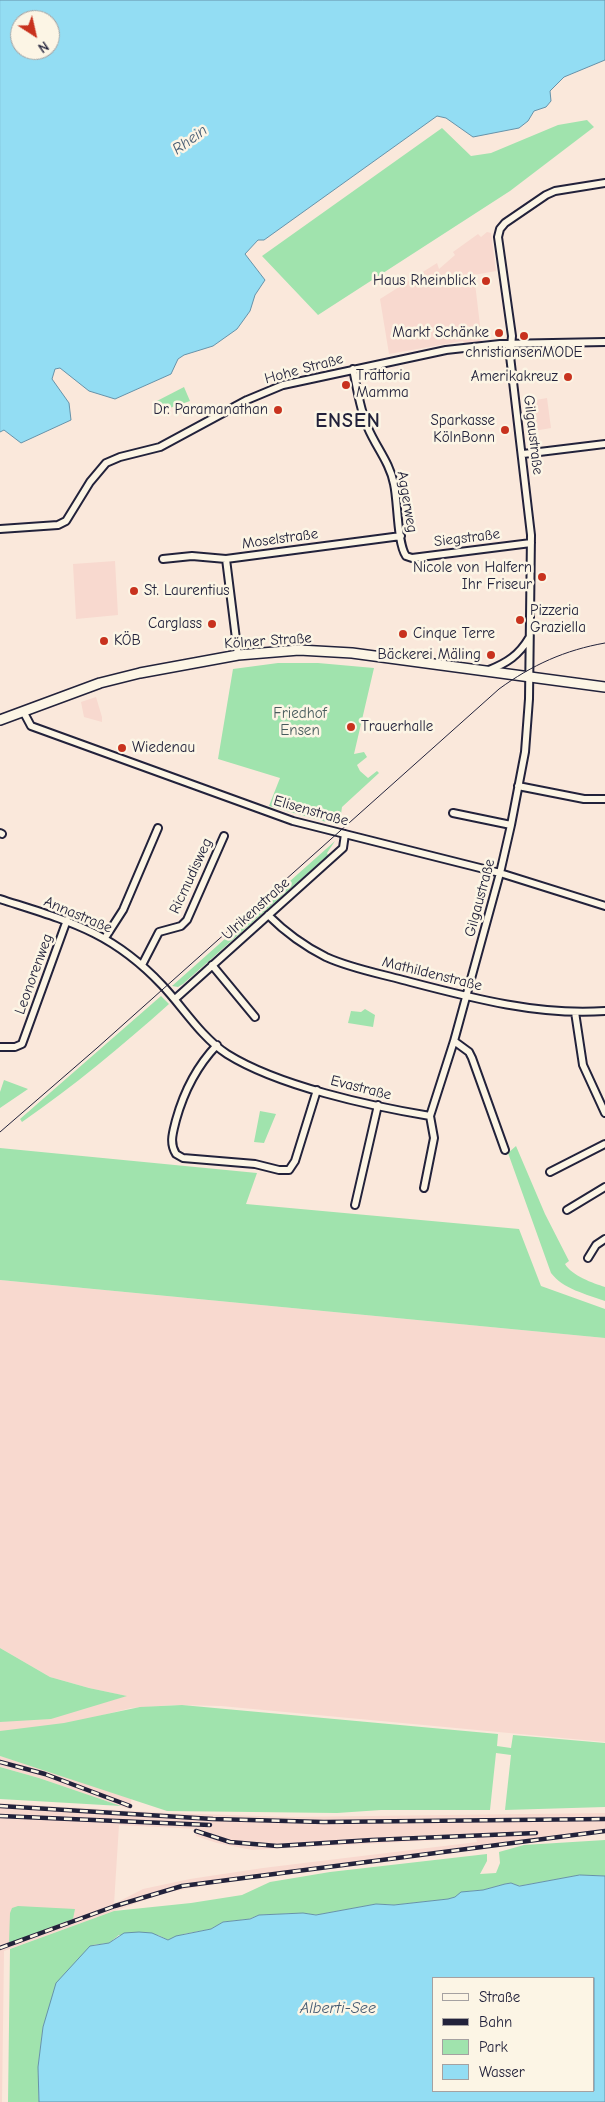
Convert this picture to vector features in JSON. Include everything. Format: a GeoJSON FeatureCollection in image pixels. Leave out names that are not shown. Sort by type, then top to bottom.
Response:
{"type":"FeatureCollection","features":[{"type":"Feature","properties":{"kind":"main road","name":"Kölner Straße"},"geometry":{"type":"LineString","coordinates":[[2,717],[24,711],[100,683],[140,673],[238,655],[299,650],[352,653],[605,687]]}},
{"type":"Feature","properties":{"kind":"street","name":"Gilgaustraße"},"geometry":{"type":"LineString","coordinates":[[454,1041],[500,873],[511,825],[525,752],[530,676],[531,543],[523,454],[510,356],[512,336],[498,236],[500,229],[505,223],[546,195],[555,191],[605,183]]}},
{"type":"Feature","properties":{"kind":"street","name":"Hohe Straße"},"geometry":{"type":"LineString","coordinates":[[0,529],[58,525],[66,521],[90,482],[106,463],[120,457],[160,447],[264,392],[283,385],[353,368],[446,350],[511,344],[605,342]]}},
{"type":"Feature","properties":{"kind":"street","name":"Aggerweg"},"geometry":{"type":"LineString","coordinates":[[353,368],[363,418],[373,440],[386,460],[394,482],[401,536],[406,556]]}},
{"type":"Feature","properties":{"kind":"street"},"geometry":{"type":"LineString","coordinates":[[523,454],[605,444]]}},
{"type":"Feature","properties":{"kind":"street","name":"Moselstraße"},"geometry":{"type":"LineString","coordinates":[[163,559],[192,556],[226,559],[401,536]]}},
{"type":"Feature","properties":{"kind":"street","name":"Siegstraße"},"geometry":{"type":"LineString","coordinates":[[406,556],[412,558],[531,543]]}},
{"type":"Feature","properties":{"kind":"street"},"geometry":{"type":"LineString","coordinates":[[226,559],[238,655]]}},
{"type":"Feature","properties":{"kind":"street"},"geometry":{"type":"LineString","coordinates":[[488,671],[513,658],[522,650],[530,637]]}},
{"type":"Feature","properties":{"kind":"street","name":"Elisenstraße"},"geometry":{"type":"LineString","coordinates":[[24,711],[31,726],[293,821],[500,873],[605,906]]}},
{"type":"Feature","properties":{"kind":"street"},"geometry":{"type":"LineString","coordinates":[[518,786],[584,798],[605,799]]}},
{"type":"Feature","properties":{"kind":"street"},"geometry":{"type":"LineString","coordinates":[[453,813],[511,825]]}},
{"type":"Feature","properties":{"kind":"street"},"geometry":{"type":"LineString","coordinates":[[105,938],[123,910],[158,828]]}},
{"type":"Feature","properties":{"kind":"street","name":"Ulrikenstraße"},"geometry":{"type":"LineString","coordinates":[[175,999],[343,848],[345,834]]}},
{"type":"Feature","properties":{"kind":"street","name":"Ricmudisweg"},"geometry":{"type":"LineString","coordinates":[[142,965],[159,932],[181,926],[186,920],[224,836]]}},
{"type":"Feature","properties":{"kind":"street","name":"Annastraße"},"geometry":{"type":"LineString","coordinates":[[0,899],[67,920],[105,938],[126,951],[162,985]]}},
{"type":"Feature","properties":{"kind":"street","name":"Mathildenstraße"},"geometry":{"type":"LineString","coordinates":[[268,915],[300,942],[327,957],[348,965],[466,997],[534,1008],[575,1012],[605,1011]]}},
{"type":"Feature","properties":{"kind":"street","name":"Leonorenweg"},"geometry":{"type":"LineString","coordinates":[[0,1047],[15,1047],[22,1044],[67,920]]}},
{"type":"Feature","properties":{"kind":"street"},"geometry":{"type":"LineString","coordinates":[[212,965],[255,1017]]}},
{"type":"Feature","properties":{"kind":"street","name":"Evastraße"},"geometry":{"type":"LineString","coordinates":[[162,985],[225,1053],[248,1066],[317,1090],[430,1116]]}},
{"type":"Feature","properties":{"kind":"street"},"geometry":{"type":"LineString","coordinates":[[575,1012],[584,1065],[605,1113]]}},
{"type":"Feature","properties":{"kind":"street"},"geometry":{"type":"LineString","coordinates":[[424,1188],[434,1138],[430,1116],[454,1041],[469,1052],[472,1058],[505,1150]]}},
{"type":"Feature","properties":{"kind":"street"},"geometry":{"type":"LineString","coordinates":[[217,1045],[197,1070],[182,1099],[173,1133],[173,1150],[176,1154],[189,1159],[257,1164],[280,1170],[289,1170],[295,1161],[317,1090]]}},
{"type":"Feature","properties":{"kind":"street"},"geometry":{"type":"LineString","coordinates":[[355,1205],[378,1105]]}},
{"type":"Feature","properties":{"kind":"street"},"geometry":{"type":"LineString","coordinates":[[550,1172],[605,1144]]}},
{"type":"Feature","properties":{"kind":"street"},"geometry":{"type":"LineString","coordinates":[[567,1210],[605,1187]]}},
{"type":"Feature","properties":{"kind":"street"},"geometry":{"type":"LineString","coordinates":[[588,1258],[596,1245],[605,1239]]}},
{"type":"Feature","properties":{"kind":"shaded area"},"geometry":{"type":"Polygon","coordinates":[[[487,232],[491,233],[496,271],[474,275],[482,342],[464,345],[463,341],[389,354],[380,299],[437,263],[439,269],[455,255],[453,252],[478,234],[481,237],[487,232]]]}},
{"type":"Feature","properties":{"kind":"shaded area"},"geometry":{"type":"Polygon","coordinates":[[[547,398],[551,428],[534,431],[530,401],[547,398]]]}},
{"type":"Feature","properties":{"kind":"shaded area"},"geometry":{"type":"Polygon","coordinates":[[[115,561],[118,615],[76,619],[73,564],[115,561]]]}},
{"type":"Feature","properties":{"kind":"shaded area"},"geometry":{"type":"Polygon","coordinates":[[[96,697],[102,722],[84,717],[81,702],[96,697]]]}},
{"type":"Feature","properties":{"kind":"shaded area"},"geometry":{"type":"Polygon","coordinates":[[[0,1280],[605,1338],[605,1742],[221,1706],[175,1705],[131,1708],[32,1733],[0,1732],[0,1722],[91,1706],[126,1696],[50,1677],[0,1648],[0,1280]]]}},
{"type":"Feature","properties":{"kind":"shaded area"},"geometry":{"type":"Polygon","coordinates":[[[0,1756],[132,1798],[129,1809],[39,1778],[0,1767],[0,1756]]]}},
{"type":"Feature","properties":{"kind":"shaded area"},"geometry":{"type":"Polygon","coordinates":[[[0,1803],[167,1813],[290,1817],[605,1813],[605,1833],[330,1867],[229,1881],[164,1893],[4,1951],[2,2102],[0,2102],[0,1803]],[[119,1825],[114,1904],[143,1889],[190,1879],[263,1868],[477,1842],[476,1838],[252,1850],[217,1843],[196,1836],[198,1829],[119,1825]]]}},
{"type":"Feature","properties":{"kind":"green space"},"geometry":{"type":"Polygon","coordinates":[[[587,120],[594,127],[510,191],[318,315],[262,256],[442,128],[471,156],[491,153],[558,125],[587,120]]]}},
{"type":"Feature","properties":{"kind":"green space"},"geometry":{"type":"Polygon","coordinates":[[[184,387],[190,401],[158,412],[153,403],[184,387]]]}},
{"type":"Feature","properties":{"kind":"green space","name":"Friedhof Ensen"},"geometry":{"type":"Polygon","coordinates":[[[278,663],[318,663],[374,668],[354,754],[364,752],[367,757],[357,765],[360,771],[368,778],[377,771],[379,773],[342,807],[341,814],[330,823],[269,806],[280,778],[218,759],[233,669],[278,663]]]}},
{"type":"Feature","properties":{"kind":"green space"},"geometry":{"type":"Polygon","coordinates":[[[335,841],[327,853],[328,855],[183,984],[178,987],[172,986],[335,841]]]}},
{"type":"Feature","properties":{"kind":"green space"},"geometry":{"type":"Polygon","coordinates":[[[161,996],[169,1004],[97,1065],[22,1122],[20,1119],[161,996]]]}},
{"type":"Feature","properties":{"kind":"green space"},"geometry":{"type":"Polygon","coordinates":[[[365,1009],[375,1015],[373,1027],[348,1023],[351,1011],[361,1012],[365,1009]]]}},
{"type":"Feature","properties":{"kind":"green space"},"geometry":{"type":"Polygon","coordinates":[[[4,1080],[28,1089],[0,1108],[0,1092],[4,1080]]]}},
{"type":"Feature","properties":{"kind":"green space"},"geometry":{"type":"Polygon","coordinates":[[[260,1111],[276,1114],[264,1143],[254,1142],[260,1111]]]}},
{"type":"Feature","properties":{"kind":"green space"},"geometry":{"type":"Polygon","coordinates":[[[516,1146],[545,1214],[569,1261],[565,1264],[578,1275],[605,1287],[605,1301],[568,1287],[551,1273],[508,1153],[516,1146]]]}},
{"type":"Feature","properties":{"kind":"green space"},"geometry":{"type":"Polygon","coordinates":[[[0,1148],[257,1173],[246,1204],[519,1229],[541,1286],[605,1309],[605,1338],[0,1280],[0,1148]]]}},
{"type":"Feature","properties":{"kind":"green space"},"geometry":{"type":"Polygon","coordinates":[[[0,1648],[50,1677],[127,1696],[51,1719],[0,1722],[0,1648]]]}},
{"type":"Feature","properties":{"kind":"green space"},"geometry":{"type":"Polygon","coordinates":[[[182,1705],[498,1734],[497,1746],[511,1748],[513,1735],[605,1743],[605,1807],[505,1810],[511,1755],[496,1753],[490,1810],[381,1810],[337,1813],[167,1811],[0,1756],[0,1731],[64,1723],[140,1707],[182,1705]]]}},
{"type":"Feature","properties":{"kind":"green space"},"geometry":{"type":"Polygon","coordinates":[[[0,1767],[39,1778],[121,1806],[0,1799],[0,1767]]]}},
{"type":"Feature","properties":{"kind":"green space"},"geometry":{"type":"Polygon","coordinates":[[[605,1840],[605,1876],[580,1875],[519,1886],[511,1883],[471,1891],[449,1899],[394,1905],[376,1904],[316,1915],[303,1913],[259,1915],[249,1919],[223,1922],[211,1929],[184,1934],[168,1940],[158,1935],[119,1935],[109,1943],[93,1945],[49,2011],[43,2027],[38,2067],[39,2102],[8,2102],[10,1949],[114,1911],[191,1903],[242,1895],[270,1882],[330,1872],[487,1854],[487,1861],[480,1874],[496,1873],[500,1863],[499,1852],[524,1845],[605,1840]]]}},
{"type":"Feature","properties":{"kind":"green space"},"geometry":{"type":"Polygon","coordinates":[[[18,1906],[75,1909],[73,1919],[9,1943],[10,1913],[12,1908],[18,1906]]]}},
{"type":"Feature","properties":{"kind":"water","name":"Rhein"},"geometry":{"type":"Polygon","coordinates":[[[0,0],[605,0],[605,60],[564,77],[550,91],[551,101],[546,107],[534,111],[528,121],[519,128],[473,137],[446,118],[437,116],[264,240],[258,240],[245,254],[265,280],[255,295],[250,311],[237,329],[213,346],[184,355],[178,359],[171,374],[115,399],[89,391],[60,368],[55,369],[52,379],[69,403],[71,420],[21,443],[4,430],[0,432],[0,0]]]}},
{"type":"Feature","properties":{"kind":"water","name":"Alberti-See"},"geometry":{"type":"Polygon","coordinates":[[[580,1875],[605,1876],[605,2102],[39,2102],[38,2067],[43,2027],[56,1983],[90,1946],[109,1943],[124,1933],[152,1933],[168,1940],[176,1936],[211,1929],[223,1922],[250,1919],[259,1915],[303,1913],[316,1915],[376,1904],[394,1905],[448,1899],[455,1897],[461,1892],[483,1890],[511,1883],[519,1886],[580,1875]]]}},
{"type":"Feature","properties":{"kind":"tram line"},"geometry":{"type":"LineString","coordinates":[[0,1132],[97,1048],[499,689],[549,660],[576,650],[605,643]]}},
{"type":"Feature","properties":{"kind":"railway"},"geometry":{"type":"LineString","coordinates":[[0,1762],[45,1774],[130,1806]]}},
{"type":"Feature","properties":{"kind":"railway"},"geometry":{"type":"LineString","coordinates":[[0,1806],[213,1819],[324,1822],[605,1819]]}},
{"type":"Feature","properties":{"kind":"railway"},"geometry":{"type":"LineString","coordinates":[[0,1816],[210,1825]]}},
{"type":"Feature","properties":{"kind":"railway"},"geometry":{"type":"LineString","coordinates":[[196,1831],[230,1842],[277,1846],[536,1833]]}},
{"type":"Feature","properties":{"kind":"railway"},"geometry":{"type":"LineString","coordinates":[[0,1948],[115,1906],[182,1886],[605,1831]]}},
{"type":"Feature","properties":{"kind":"place","name":"Haus Rheinblick"},"geometry":{"type":"Point","coordinates":[486,281]}},
{"type":"Feature","properties":{"kind":"place","name":"Markt Schänke"},"geometry":{"type":"Point","coordinates":[499,333]}},
{"type":"Feature","properties":{"kind":"place","name":"christiansenMODE"},"geometry":{"type":"Point","coordinates":[524,336]}},
{"type":"Feature","properties":{"kind":"place","name":"Amerikakreuz"},"geometry":{"type":"Point","coordinates":[568,377]}},
{"type":"Feature","properties":{"kind":"place","name":"Trattoria Mamma"},"geometry":{"type":"Point","coordinates":[346,385]}},
{"type":"Feature","properties":{"kind":"place","name":"Dr. Paramanathan"},"geometry":{"type":"Point","coordinates":[278,410]}},
{"type":"Feature","properties":{"kind":"place","name":"Sparkasse KölnBonn"},"geometry":{"type":"Point","coordinates":[505,430]}},
{"type":"Feature","properties":{"kind":"place","name":"Nicole von Halfern Ihr Friseur"},"geometry":{"type":"Point","coordinates":[542,577]}},
{"type":"Feature","properties":{"kind":"place","name":"St. Laurentius"},"geometry":{"type":"Point","coordinates":[134,591]}},
{"type":"Feature","properties":{"kind":"place","name":"Pizzeria Graziella"},"geometry":{"type":"Point","coordinates":[520,620]}},
{"type":"Feature","properties":{"kind":"place","name":"Carglass"},"geometry":{"type":"Point","coordinates":[212,624]}},
{"type":"Feature","properties":{"kind":"place","name":"Cinque Terre"},"geometry":{"type":"Point","coordinates":[403,634]}},
{"type":"Feature","properties":{"kind":"place","name":"KÖB"},"geometry":{"type":"Point","coordinates":[104,641]}},
{"type":"Feature","properties":{"kind":"place","name":"Bäckerei Mäling"},"geometry":{"type":"Point","coordinates":[491,655]}},
{"type":"Feature","properties":{"kind":"place","name":"Trauerhalle"},"geometry":{"type":"Point","coordinates":[351,727]}},
{"type":"Feature","properties":{"kind":"place","name":"Wiedenau"},"geometry":{"type":"Point","coordinates":[122,748]}},
{"type":"Feature","properties":{"kind":"district","name":"ENSEN"},"geometry":{"type":"Point","coordinates":[348,421]}}]}
